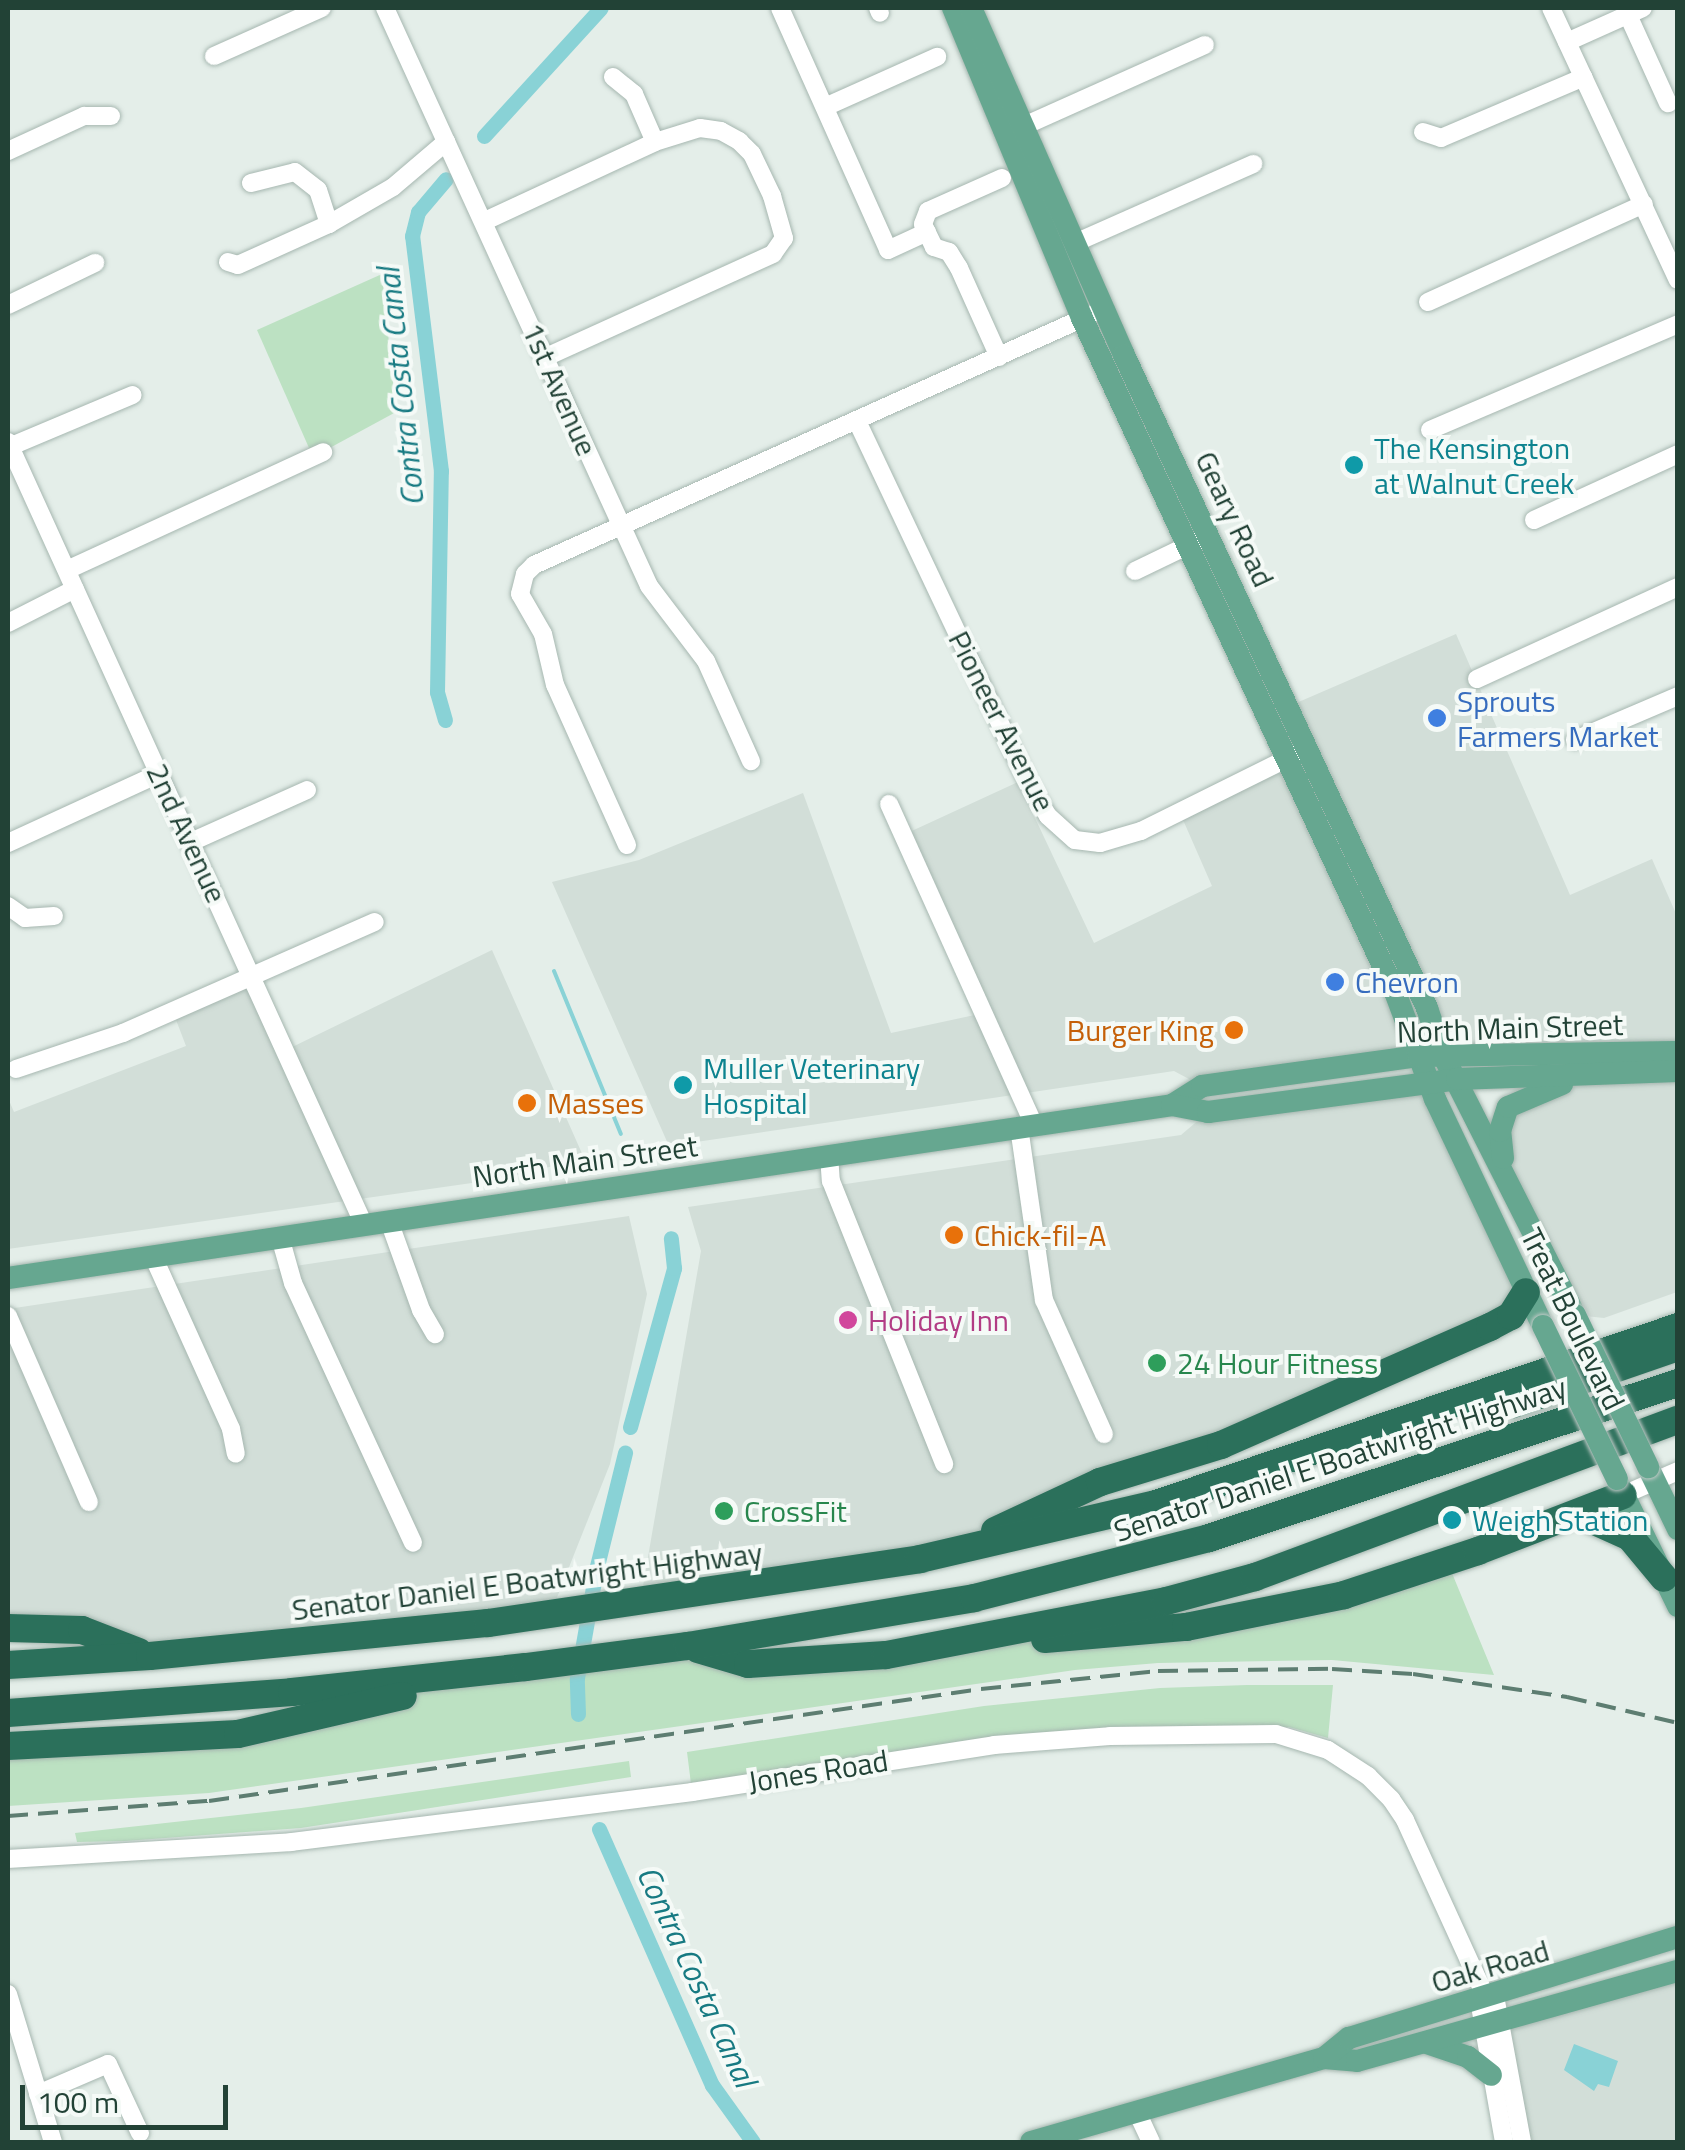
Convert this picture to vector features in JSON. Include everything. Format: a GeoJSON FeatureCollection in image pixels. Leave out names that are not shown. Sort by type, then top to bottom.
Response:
{"type":"FeatureCollection","features":[{"type":"Feature","properties":{"kind":"highway"},"geometry":{"type":"LineString","coordinates":[[946,1554],[1100,1482],[1221,1445],[1490,1326],[1511,1316],[1526,1292]]}},
{"type":"Feature","properties":{"kind":"highway","name":"Senator Daniel E Boatwright Highway"},"geometry":{"type":"LineString","coordinates":[[8,1664],[553,1623],[637,1612],[946,1554],[1156,1504],[1678,1327]]}},
{"type":"Feature","properties":{"kind":"highway"},"geometry":{"type":"LineString","coordinates":[[637,1612],[919,1576],[1085,1542],[1278,1484],[1678,1347]]}},
{"type":"Feature","properties":{"kind":"highway","name":"Senator Daniel E Boatwright Highway"},"geometry":{"type":"LineString","coordinates":[[8,1714],[277,1694],[534,1666],[688,1646],[974,1598],[1136,1560],[1368,1488],[1678,1383]]}},
{"type":"Feature","properties":{"kind":"highway"},"geometry":{"type":"LineString","coordinates":[[688,1646],[748,1664],[886,1656],[1211,1591],[1678,1420]]}},
{"type":"Feature","properties":{"kind":"highway"},"geometry":{"type":"LineString","coordinates":[[943,1645],[1101,1636],[1257,1615],[1344,1595],[1579,1514],[1620,1487]]}},
{"type":"Feature","properties":{"kind":"highway"},"geometry":{"type":"LineString","coordinates":[[1579,1514],[1630,1537],[1664,1578]]}},
{"type":"Feature","properties":{"kind":"highway"},"geometry":{"type":"LineString","coordinates":[[72,1660],[112,1677],[553,1623]]}},
{"type":"Feature","properties":{"kind":"highway"},"geometry":{"type":"LineString","coordinates":[[8,1628],[82,1630],[150,1656]]}},
{"type":"Feature","properties":{"kind":"highway"},"geometry":{"type":"LineString","coordinates":[[8,1746],[238,1734],[534,1666]]}},
{"type":"Feature","properties":{"kind":"main road","name":"Geary Road"},"geometry":{"type":"LineString","coordinates":[[952,8],[1077,242],[1093,314],[1210,534],[1418,1056]]}},
{"type":"Feature","properties":{"kind":"main road","name":"Geary Road"},"geometry":{"type":"LineString","coordinates":[[971,8],[1015,130],[1189,545],[1427,1008],[1442,1055]]}},
{"type":"Feature","properties":{"kind":"main road","name":"North Main Street"},"geometry":{"type":"LineString","coordinates":[[1172,1105],[1202,1086],[1418,1056],[1678,1052]]}},
{"type":"Feature","properties":{"kind":"main road","name":"Treat Boulevard"},"geometry":{"type":"LineString","coordinates":[[1442,1055],[1505,1172],[1678,1529]]}},
{"type":"Feature","properties":{"kind":"main road","name":"Treat Boulevard"},"geometry":{"type":"LineString","coordinates":[[1418,1056],[1526,1292],[1678,1606]]}},
{"type":"Feature","properties":{"kind":"main road","name":"North Main Street"},"geometry":{"type":"LineString","coordinates":[[8,1278],[1172,1105],[1208,1112],[1457,1079],[1580,1078],[1678,1071]]}},
{"type":"Feature","properties":{"kind":"main road"},"geometry":{"type":"LineString","coordinates":[[1505,1172],[1500,1131],[1508,1107],[1580,1078]]}},
{"type":"Feature","properties":{"kind":"main road","name":"Oak Road"},"geometry":{"type":"LineString","coordinates":[[1324,2058],[1349,2038],[1678,1937]]}},
{"type":"Feature","properties":{"kind":"main road","name":"Oak Road"},"geometry":{"type":"LineString","coordinates":[[1031,2142],[1324,2058],[1356,2061],[1678,1971]]}},
{"type":"Feature","properties":{"kind":"main road"},"geometry":{"type":"LineString","coordinates":[[1423,2043],[1456,2051],[1491,2074]]}},
{"type":"Feature","properties":{"kind":"street"},"geometry":{"type":"LineString","coordinates":[[214,56],[322,8]]}},
{"type":"Feature","properties":{"kind":"street"},"geometry":{"type":"LineString","coordinates":[[387,12],[407,8]]}},
{"type":"Feature","properties":{"kind":"street"},"geometry":{"type":"LineString","coordinates":[[780,8],[888,250],[927,232]]}},
{"type":"Feature","properties":{"kind":"street"},"geometry":{"type":"LineString","coordinates":[[1551,8],[1644,204],[1673,256],[1678,280]]}},
{"type":"Feature","properties":{"kind":"street"},"geometry":{"type":"LineString","coordinates":[[1567,42],[1636,11],[1668,102]]}},
{"type":"Feature","properties":{"kind":"street","name":"1st Avenue"},"geometry":{"type":"LineString","coordinates":[[387,12],[658,601],[706,661],[751,760]]}},
{"type":"Feature","properties":{"kind":"street"},"geometry":{"type":"LineString","coordinates":[[1015,130],[1204,45]]}},
{"type":"Feature","properties":{"kind":"street"},"geometry":{"type":"LineString","coordinates":[[824,108],[937,56]]}},
{"type":"Feature","properties":{"kind":"street"},"geometry":{"type":"LineString","coordinates":[[612,77],[634,94],[654,142]]}},
{"type":"Feature","properties":{"kind":"street"},"geometry":{"type":"LineString","coordinates":[[1423,132],[1441,138],[1584,77]]}},
{"type":"Feature","properties":{"kind":"street"},"geometry":{"type":"LineString","coordinates":[[8,151],[84,116],[110,116]]}},
{"type":"Feature","properties":{"kind":"street"},"geometry":{"type":"LineString","coordinates":[[484,221],[654,142],[700,128],[721,131],[752,154],[782,220],[780,248],[546,357]]}},
{"type":"Feature","properties":{"kind":"street"},"geometry":{"type":"LineString","coordinates":[[228,262],[238,264],[329,224],[393,187],[446,142]]}},
{"type":"Feature","properties":{"kind":"street"},"geometry":{"type":"LineString","coordinates":[[1077,242],[1253,164]]}},
{"type":"Feature","properties":{"kind":"street"},"geometry":{"type":"LineString","coordinates":[[250,182],[295,172],[318,190],[329,224]]}},
{"type":"Feature","properties":{"kind":"street"},"geometry":{"type":"LineString","coordinates":[[999,356],[959,268],[949,252],[934,247],[923,224],[928,211],[1002,178]]}},
{"type":"Feature","properties":{"kind":"street"},"geometry":{"type":"LineString","coordinates":[[1428,302],[1644,204]]}},
{"type":"Feature","properties":{"kind":"street"},"geometry":{"type":"LineString","coordinates":[[8,305],[95,263]]}},
{"type":"Feature","properties":{"kind":"street"},"geometry":{"type":"LineString","coordinates":[[627,845],[555,685],[543,634],[529,613],[520,586],[534,565],[1093,314]]}},
{"type":"Feature","properties":{"kind":"street"},"geometry":{"type":"LineString","coordinates":[[1430,430],[1678,324]]}},
{"type":"Feature","properties":{"kind":"street"},"geometry":{"type":"LineString","coordinates":[[8,444],[133,395]]}},
{"type":"Feature","properties":{"kind":"street","name":"Pioneer Avenue"},"geometry":{"type":"LineString","coordinates":[[857,421],[1026,779],[1048,816],[1075,840],[1100,843],[1141,831],[1295,754]]}},
{"type":"Feature","properties":{"kind":"street","name":"2nd Avenue"},"geometry":{"type":"LineString","coordinates":[[8,444],[364,1225]]}},
{"type":"Feature","properties":{"kind":"street"},"geometry":{"type":"LineString","coordinates":[[66,570],[323,452]]}},
{"type":"Feature","properties":{"kind":"street"},"geometry":{"type":"LineString","coordinates":[[1534,520],[1678,454]]}},
{"type":"Feature","properties":{"kind":"street"},"geometry":{"type":"LineString","coordinates":[[1135,571],[1210,534]]}},
{"type":"Feature","properties":{"kind":"street"},"geometry":{"type":"LineString","coordinates":[[1477,679],[1678,587]]}},
{"type":"Feature","properties":{"kind":"street"},"geometry":{"type":"LineString","coordinates":[[8,623],[76,589]]}},
{"type":"Feature","properties":{"kind":"street"},"geometry":{"type":"LineString","coordinates":[[1576,740],[1678,696]]}},
{"type":"Feature","properties":{"kind":"street"},"geometry":{"type":"LineString","coordinates":[[8,844],[160,773]]}},
{"type":"Feature","properties":{"kind":"street"},"geometry":{"type":"LineString","coordinates":[[191,842],[307,790]]}},
{"type":"Feature","properties":{"kind":"street"},"geometry":{"type":"LineString","coordinates":[[889,804],[1026,1126],[1044,1300],[1104,1434]]}},
{"type":"Feature","properties":{"kind":"street"},"geometry":{"type":"LineString","coordinates":[[8,906],[24,918],[54,916]]}},
{"type":"Feature","properties":{"kind":"street"},"geometry":{"type":"LineString","coordinates":[[16,1069],[123,1033],[375,922]]}},
{"type":"Feature","properties":{"kind":"street"},"geometry":{"type":"LineString","coordinates":[[829,1155],[831,1181],[944,1464]]}},
{"type":"Feature","properties":{"kind":"street"},"geometry":{"type":"LineString","coordinates":[[389,1221],[435,1334]]}},
{"type":"Feature","properties":{"kind":"street"},"geometry":{"type":"LineString","coordinates":[[280,1237],[293,1283],[413,1542]]}},
{"type":"Feature","properties":{"kind":"street"},"geometry":{"type":"LineString","coordinates":[[153,1256],[231,1430],[236,1454]]}},
{"type":"Feature","properties":{"kind":"street"},"geometry":{"type":"LineString","coordinates":[[8,1316],[89,1502]]}},
{"type":"Feature","properties":{"kind":"street"},"geometry":{"type":"LineString","coordinates":[[1620,1487],[1651,1474],[1678,1471]]}},
{"type":"Feature","properties":{"kind":"street","name":"Jones Road"},"geometry":{"type":"LineString","coordinates":[[8,1859],[291,1842],[674,1794],[1014,1744],[1110,1736],[1264,1732],[1328,1750],[1368,1776],[1405,1820],[1487,1998],[1522,2142]]}},
{"type":"Feature","properties":{"kind":"street"},"geometry":{"type":"LineString","coordinates":[[8,1994],[53,2142]]}},
{"type":"Feature","properties":{"kind":"street","name":"Jones Road"},"geometry":{"type":"LineString","coordinates":[[1494,2024],[1491,2074],[1504,2142]]}},
{"type":"Feature","properties":{"kind":"street"},"geometry":{"type":"LineString","coordinates":[[38,2094],[108,2064],[140,2132]]}},
{"type":"Feature","properties":{"kind":"street"},"geometry":{"type":"LineString","coordinates":[[1138,2112],[1151,2142]]}},
{"type":"Feature","properties":{"kind":"shaded area"},"geometry":{"type":"Polygon","coordinates":[[[1456,634],[1570,895],[1652,859],[1677,916],[1677,1052],[1443,1055],[1287,707],[1456,634]]]}},
{"type":"Feature","properties":{"kind":"shaded area"},"geometry":{"type":"Polygon","coordinates":[[[1285,760],[1418,1056],[1202,1086],[1174,1071],[669,1146],[552,882],[639,860],[803,793],[891,1033],[984,1013],[903,835],[1018,782],[1094,943],[1212,886],[1180,813],[1285,760]]]}},
{"type":"Feature","properties":{"kind":"shaded area"},"geometry":{"type":"Polygon","coordinates":[[[492,950],[584,1158],[507,1178],[8,1249],[8,1098],[14,1112],[186,1046],[173,1012],[254,977],[286,1050],[492,950]]]}},
{"type":"Feature","properties":{"kind":"shaded area"},"geometry":{"type":"Polygon","coordinates":[[[1677,1071],[1677,1292],[1604,1318],[1575,1315],[1505,1172],[1502,1117],[1580,1078],[1677,1071]]]}},
{"type":"Feature","properties":{"kind":"shaded area"},"geometry":{"type":"Polygon","coordinates":[[[1431,1082],[1520,1305],[946,1554],[640,1603],[701,1251],[688,1207],[1181,1135],[1208,1112],[1431,1082]]]}},
{"type":"Feature","properties":{"kind":"shaded area"},"geometry":{"type":"Polygon","coordinates":[[[629,1216],[647,1294],[610,1464],[550,1615],[150,1656],[8,1628],[8,1309],[629,1216]]]}},
{"type":"Feature","properties":{"kind":"shaded area"},"geometry":{"type":"Polygon","coordinates":[[[1677,1971],[1677,2142],[1522,2142],[1502,2022],[1677,1971]]]}},
{"type":"Feature","properties":{"kind":"green space"},"geometry":{"type":"Polygon","coordinates":[[[382,274],[396,412],[313,457],[257,330],[382,274]]]}},
{"type":"Feature","properties":{"kind":"green space"},"geometry":{"type":"Polygon","coordinates":[[[1447,1561],[1494,1675],[1332,1660],[1158,1663],[1075,1670],[209,1793],[8,1806],[8,1746],[238,1734],[526,1667],[688,1646],[748,1664],[943,1645],[1101,1636],[1447,1561]]]}},
{"type":"Feature","properties":{"kind":"green space"},"geometry":{"type":"Polygon","coordinates":[[[1333,1685],[1328,1738],[1289,1727],[1110,1736],[692,1792],[687,1752],[984,1706],[1160,1688],[1333,1685]]]}},
{"type":"Feature","properties":{"kind":"green space"},"geometry":{"type":"Polygon","coordinates":[[[629,1761],[631,1777],[301,1828],[125,1841],[77,1842],[75,1833],[301,1808],[629,1761]]]}},
{"type":"Feature","properties":{"kind":"water"},"geometry":{"type":"Polygon","coordinates":[[[1574,2044],[1618,2061],[1609,2087],[1598,2084],[1594,2091],[1564,2070],[1574,2044]]]}},
{"type":"Feature","properties":{"kind":"waterway","name":"Contra Costa Canal"},"geometry":{"type":"LineString","coordinates":[[484,136],[601,8]]}},
{"type":"Feature","properties":{"kind":"waterway","name":"Contra Costa Canal"},"geometry":{"type":"LineString","coordinates":[[445,720],[437,692],[441,471],[412,236],[418,212],[446,179]]}},
{"type":"Feature","properties":{"kind":"waterway"},"geometry":{"type":"LineString","coordinates":[[554,971],[621,1134]]}},
{"type":"Feature","properties":{"kind":"waterway","name":"Contra Costa Canal"},"geometry":{"type":"LineString","coordinates":[[630,1427],[674,1268],[671,1238]]}},
{"type":"Feature","properties":{"kind":"waterway","name":"Contra Costa Canal"},"geometry":{"type":"LineString","coordinates":[[578,1714],[577,1678],[596,1570],[625,1453]]}},
{"type":"Feature","properties":{"kind":"waterway","name":"Contra Costa Canal"},"geometry":{"type":"LineString","coordinates":[[599,1829],[712,2085],[753,2142]]}},
{"type":"Feature","properties":{"kind":"railway"},"geometry":{"type":"LineString","coordinates":[[8,1816],[209,1801],[981,1689],[1158,1671],[1332,1669],[1413,1674],[1567,1697],[1678,1723]]}},
{"type":"Feature","properties":{"kind":"place","name":"The Kensington at Walnut Creek"},"geometry":{"type":"Point","coordinates":[1354,465]}},
{"type":"Feature","properties":{"kind":"place","name":"Sprouts Farmers Market"},"geometry":{"type":"Point","coordinates":[1437,718]}},
{"type":"Feature","properties":{"kind":"place","name":"Chevron"},"geometry":{"type":"Point","coordinates":[1335,982]}},
{"type":"Feature","properties":{"kind":"place","name":"Burger King"},"geometry":{"type":"Point","coordinates":[1234,1030]}},
{"type":"Feature","properties":{"kind":"place","name":"Muller Veterinary Hospital"},"geometry":{"type":"Point","coordinates":[683,1085]}},
{"type":"Feature","properties":{"kind":"place","name":"Masses"},"geometry":{"type":"Point","coordinates":[527,1103]}},
{"type":"Feature","properties":{"kind":"place","name":"Chick-fil-A"},"geometry":{"type":"Point","coordinates":[954,1235]}},
{"type":"Feature","properties":{"kind":"place","name":"Holiday Inn"},"geometry":{"type":"Point","coordinates":[848,1320]}},
{"type":"Feature","properties":{"kind":"place","name":"24 Hour Fitness"},"geometry":{"type":"Point","coordinates":[1157,1363]}},
{"type":"Feature","properties":{"kind":"place","name":"CrossFit"},"geometry":{"type":"Point","coordinates":[724,1511]}},
{"type":"Feature","properties":{"kind":"place","name":"Weigh Station"},"geometry":{"type":"Point","coordinates":[1452,1520]}}]}
